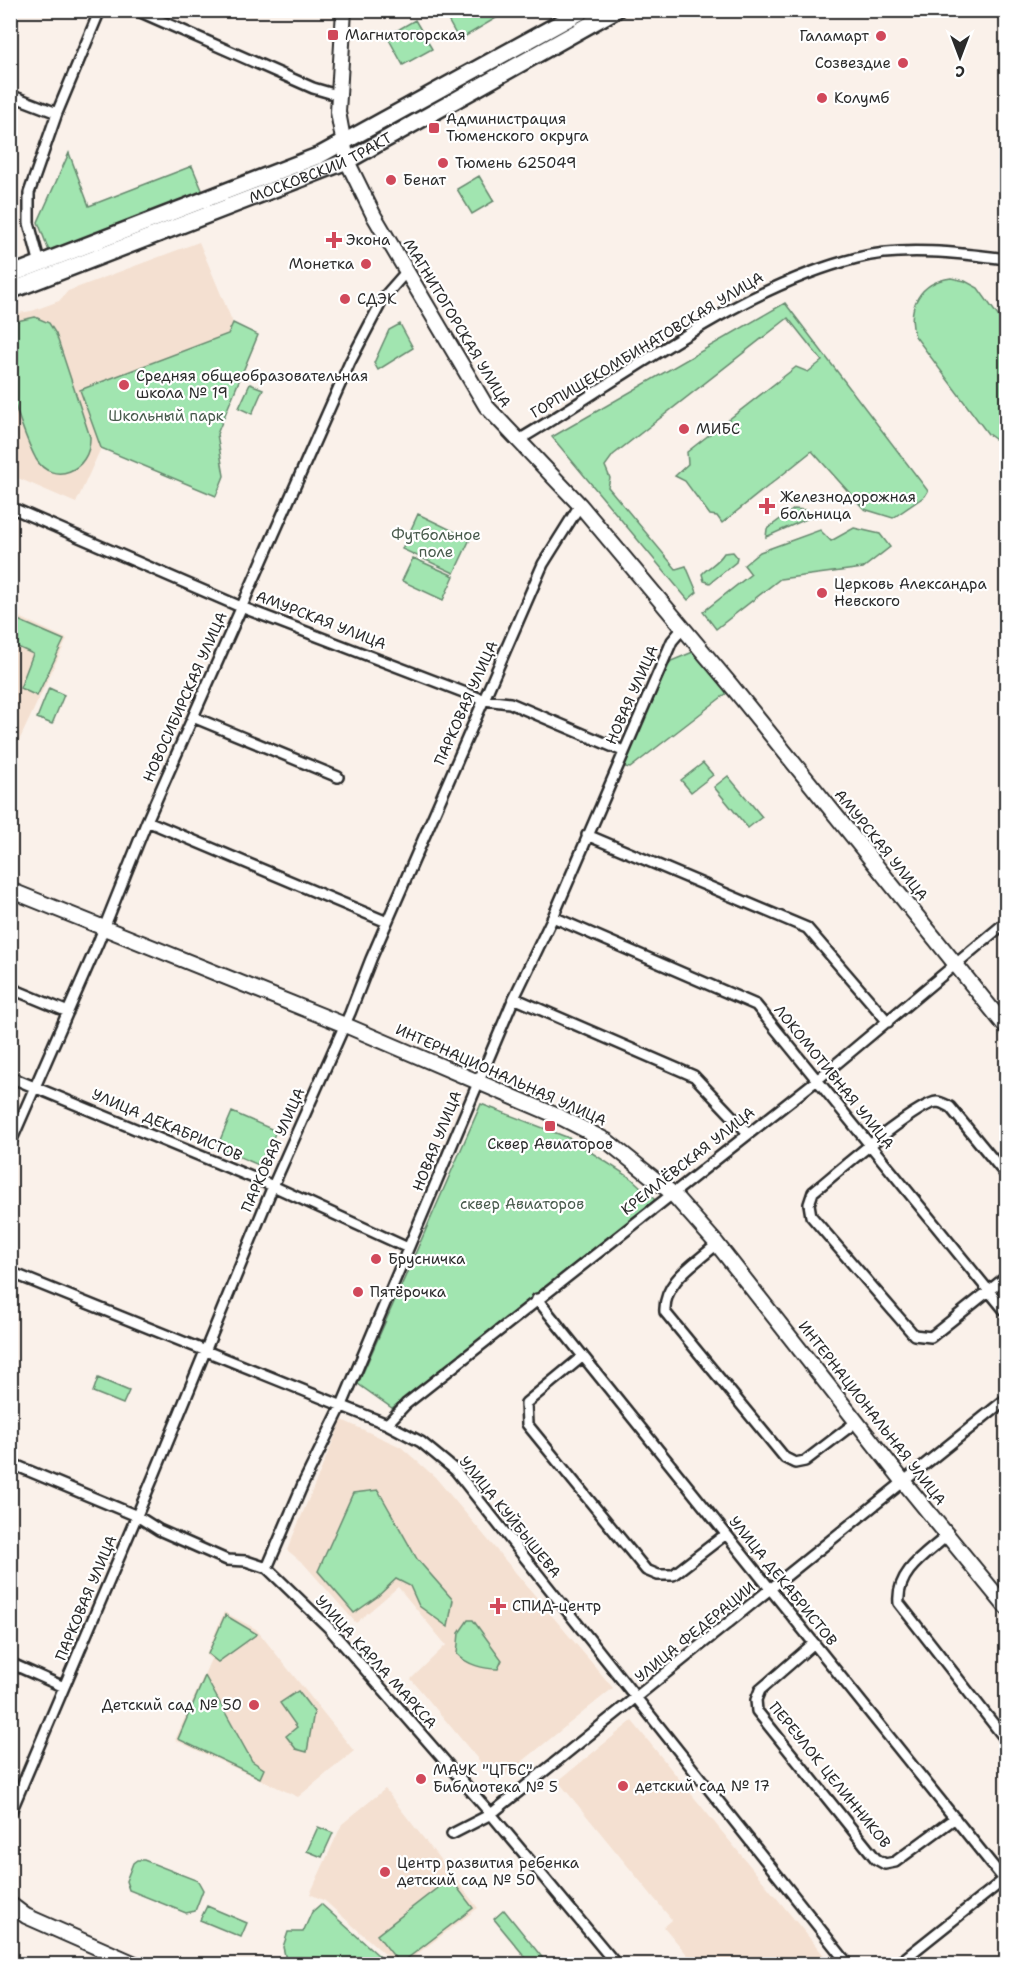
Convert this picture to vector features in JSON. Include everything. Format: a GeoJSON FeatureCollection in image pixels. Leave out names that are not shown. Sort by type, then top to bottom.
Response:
{"type":"FeatureCollection","features":[{"type":"Feature","properties":{"kind":"main road","name":"МОСКОВСКИЙ ТРАКТ"},"geometry":{"type":"LineString","coordinates":[[10,275],[289,168],[342,144],[584,10]]}},
{"type":"Feature","properties":{"kind":"main road","name":"МОСКОВСКИЙ ТРАКТ"},"geometry":{"type":"LineString","coordinates":[[10,291],[347,161],[616,10]]}},
{"type":"Feature","properties":{"kind":"street"},"geometry":{"type":"LineString","coordinates":[[40,264],[29,223],[29,193],[57,113],[100,10]]}},
{"type":"Feature","properties":{"kind":"street"},"geometry":{"type":"LineString","coordinates":[[136,10],[313,88],[338,95]]}},
{"type":"Feature","properties":{"kind":"street","name":"МАГНИТОГОРСКАЯ УЛИЦА"},"geometry":{"type":"LineString","coordinates":[[344,10],[338,95],[342,144],[364,198],[406,272],[486,406],[580,505],[730,684]]}},
{"type":"Feature","properties":{"kind":"street"},"geometry":{"type":"LineString","coordinates":[[10,95],[57,113]]}},
{"type":"Feature","properties":{"kind":"street","name":"ГОРПИЩЕКОМБИНАТОВСКАЯ УЛИЦА"},"geometry":{"type":"LineString","coordinates":[[517,441],[700,328],[789,280],[857,257],[877,254],[953,253],[1006,259]]}},
{"type":"Feature","properties":{"kind":"street","name":"НОВОСИБИРСКАЯ УЛИЦА"},"geometry":{"type":"LineString","coordinates":[[10,1144],[104,928],[147,820],[350,362],[384,297],[406,272]]}},
{"type":"Feature","properties":{"kind":"street","name":"ПАРКОВАЯ УЛИЦА"},"geometry":{"type":"LineString","coordinates":[[10,1814],[137,1516],[273,1186],[345,1024],[387,922],[543,564],[580,505]]}},
{"type":"Feature","properties":{"kind":"street","name":"АМУРСКАЯ УЛИЦА"},"geometry":{"type":"LineString","coordinates":[[10,507],[241,607],[484,700],[510,703],[559,721],[623,751]]}},
{"type":"Feature","properties":{"kind":"street","name":"НОВАЯ УЛИЦА"},"geometry":{"type":"LineString","coordinates":[[267,1568],[303,1484],[342,1405],[514,998],[553,917],[623,751],[672,641],[683,628]]}},
{"type":"Feature","properties":{"kind":"street","name":"АМУРСКАЯ УЛИЦА"},"geometry":{"type":"LineString","coordinates":[[730,684],[1006,1027]]}},
{"type":"Feature","properties":{"kind":"street"},"geometry":{"type":"LineString","coordinates":[[194,717],[338,777]]}},
{"type":"Feature","properties":{"kind":"street"},"geometry":{"type":"LineString","coordinates":[[147,820],[387,922]]}},
{"type":"Feature","properties":{"kind":"street"},"geometry":{"type":"LineString","coordinates":[[587,835],[807,928],[888,1022]]}},
{"type":"Feature","properties":{"kind":"street","name":"ИНТЕРНАЦИОНАЛЬНАЯ УЛИЦА"},"geometry":{"type":"LineString","coordinates":[[10,890],[345,1024],[562,1118],[607,1141],[672,1193],[717,1244],[856,1422],[1006,1607]]}},
{"type":"Feature","properties":{"kind":"street","name":"ЛОКОМОТИВНАЯ УЛИЦА"},"geometry":{"type":"LineString","coordinates":[[553,917],[756,1005],[1006,1312]]}},
{"type":"Feature","properties":{"kind":"street","name":"КРЕМЛЁВСКАЯ УЛИЦА"},"geometry":{"type":"LineString","coordinates":[[387,1424],[406,1404],[537,1299],[817,1080],[1006,922]]}},
{"type":"Feature","properties":{"kind":"street"},"geometry":{"type":"LineString","coordinates":[[10,988],[68,1012]]}},
{"type":"Feature","properties":{"kind":"street"},"geometry":{"type":"LineString","coordinates":[[514,998],[694,1076],[748,1133]]}},
{"type":"Feature","properties":{"kind":"street","name":"УЛИЦА ДЕКАБРИСТОВ"},"geometry":{"type":"LineString","coordinates":[[10,1077],[273,1186],[408,1248]]}},
{"type":"Feature","properties":{"kind":"street"},"geometry":{"type":"LineString","coordinates":[[1006,1175],[950,1107],[938,1102],[925,1105],[870,1146],[813,1192],[809,1204],[811,1216],[826,1235],[914,1335],[931,1337],[1006,1277]]}},
{"type":"Feature","properties":{"kind":"street"},"geometry":{"type":"LineString","coordinates":[[717,1244],[670,1286],[664,1299],[665,1312],[785,1458],[795,1463],[805,1461],[856,1422]]}},
{"type":"Feature","properties":{"kind":"street","name":"УЛИЦА КУЙБЫШЕВА"},"geometry":{"type":"LineString","coordinates":[[10,1272],[387,1424],[421,1442],[455,1470],[848,1965]]}},
{"type":"Feature","properties":{"kind":"street","name":"УЛИЦА ДЕКАБРИСТОВ"},"geometry":{"type":"LineString","coordinates":[[537,1299],[1006,1880]]}},
{"type":"Feature","properties":{"kind":"street"},"geometry":{"type":"LineString","coordinates":[[583,1356],[526,1403],[527,1424],[646,1570],[658,1575],[673,1575],[726,1534]]}},
{"type":"Feature","properties":{"kind":"street","name":"УЛИЦА ФЕДЕРАЦИИ"},"geometry":{"type":"LineString","coordinates":[[452,1834],[491,1814],[1006,1399]]}},
{"type":"Feature","properties":{"kind":"street","name":"УЛИЦА КАРЛА МАРКСА"},"geometry":{"type":"LineString","coordinates":[[10,1463],[137,1516],[159,1530],[227,1560],[246,1561],[267,1568],[328,1627],[491,1814],[616,1965]]}},
{"type":"Feature","properties":{"kind":"street"},"geometry":{"type":"LineString","coordinates":[[949,1534],[902,1577],[898,1590],[899,1602],[1006,1740]]}},
{"type":"Feature","properties":{"kind":"street","name":"ПЕРЕУЛОК ЦЕЛИННИКОВ"},"geometry":{"type":"LineString","coordinates":[[814,1643],[760,1690],[756,1700],[757,1711],[876,1859],[885,1864],[895,1862],[955,1818]]}},
{"type":"Feature","properties":{"kind":"street"},"geometry":{"type":"LineString","coordinates":[[10,1663],[64,1687]]}},
{"type":"Feature","properties":{"kind":"street"},"geometry":{"type":"LineString","coordinates":[[898,1965],[1006,1880]]}},
{"type":"Feature","properties":{"kind":"street"},"geometry":{"type":"LineString","coordinates":[[10,1904],[26,1916],[135,1965]]}},
{"type":"Feature","properties":{"kind":"shaded area","name":"Средняя общеобразовательная школа № 19"},"geometry":{"type":"Polygon","coordinates":[[[199,242],[233,323],[258,335],[217,434],[224,476],[216,496],[101,448],[76,503],[11,475],[11,314],[32,311],[59,301],[68,291],[199,242]]]}},
{"type":"Feature","properties":{"kind":"shaded area"},"geometry":{"type":"Polygon","coordinates":[[[11,613],[67,639],[18,743],[11,746],[11,613]]]}},
{"type":"Feature","properties":{"kind":"shaded area"},"geometry":{"type":"Polygon","coordinates":[[[342,1420],[401,1447],[435,1477],[613,1688],[497,1782],[411,1679],[446,1645],[398,1587],[356,1623],[304,1564],[287,1550],[342,1420]]]}},
{"type":"Feature","properties":{"kind":"shaded area","name":"Детский сад № 50"},"geometry":{"type":"Polygon","coordinates":[[[224,1612],[256,1629],[354,1751],[298,1797],[175,1740],[211,1659],[206,1655],[224,1612]]]}},
{"type":"Feature","properties":{"kind":"shaded area"},"geometry":{"type":"Polygon","coordinates":[[[632,1721],[831,1964],[695,1964],[664,1927],[672,1920],[558,1781],[632,1721]]]}},
{"type":"Feature","properties":{"kind":"shaded area","name":"Центр развития ребенка детский сад № 50"},"geometry":{"type":"Polygon","coordinates":[[[385,1789],[478,1908],[404,1964],[396,1964],[325,1901],[310,1894],[342,1824],[385,1789]]]}},
{"type":"Feature","properties":{"kind":"green space"},"geometry":{"type":"Polygon","coordinates":[[[443,11],[508,11],[459,40],[443,11]]]}},
{"type":"Feature","properties":{"kind":"green space"},"geometry":{"type":"Polygon","coordinates":[[[415,20],[432,49],[403,65],[387,36],[415,20]]]}},
{"type":"Feature","properties":{"kind":"green space"},"geometry":{"type":"Polygon","coordinates":[[[69,153],[89,206],[192,166],[205,197],[49,251],[38,222],[69,153]]]}},
{"type":"Feature","properties":{"kind":"green space"},"geometry":{"type":"Polygon","coordinates":[[[479,176],[494,201],[472,214],[457,189],[479,176]]]}},
{"type":"Feature","properties":{"kind":"green space"},"geometry":{"type":"Polygon","coordinates":[[[951,278],[965,281],[978,288],[1006,327],[1006,447],[988,434],[915,336],[912,315],[918,298],[931,285],[951,278]]]}},
{"type":"Feature","properties":{"kind":"green space"},"geometry":{"type":"Polygon","coordinates":[[[785,303],[928,491],[925,496],[893,518],[864,509],[812,451],[722,523],[717,516],[710,515],[685,481],[675,476],[688,464],[687,452],[796,367],[808,372],[822,361],[788,318],[613,455],[605,466],[610,478],[608,487],[676,569],[686,566],[697,592],[688,600],[552,437],[785,303]]]}},
{"type":"Feature","properties":{"kind":"green space"},"geometry":{"type":"Polygon","coordinates":[[[35,317],[49,323],[56,334],[90,437],[89,449],[84,459],[78,466],[60,473],[51,472],[36,459],[11,390],[9,366],[11,325],[17,321],[35,317]]]}},
{"type":"Feature","properties":{"kind":"green space","name":"Школьный парк"},"geometry":{"type":"Polygon","coordinates":[[[233,323],[258,335],[217,434],[224,476],[216,496],[101,448],[80,390],[228,334],[233,323]]]}},
{"type":"Feature","properties":{"kind":"green space"},"geometry":{"type":"Polygon","coordinates":[[[400,324],[413,348],[378,370],[374,363],[389,330],[400,324]]]}},
{"type":"Feature","properties":{"kind":"green space"},"geometry":{"type":"Polygon","coordinates":[[[250,384],[263,389],[252,414],[239,408],[250,384]]]}},
{"type":"Feature","properties":{"kind":"green space"},"geometry":{"type":"Polygon","coordinates":[[[794,509],[805,510],[811,517],[766,537],[767,529],[794,509]]]}},
{"type":"Feature","properties":{"kind":"green space","name":"Футбольное поле"},"geometry":{"type":"Polygon","coordinates":[[[418,514],[470,539],[454,573],[402,549],[418,514]]]}},
{"type":"Feature","properties":{"kind":"green space"},"geometry":{"type":"Polygon","coordinates":[[[854,528],[880,534],[890,547],[863,568],[780,579],[716,629],[703,612],[751,574],[744,565],[760,552],[820,530],[831,541],[854,528]]]}},
{"type":"Feature","properties":{"kind":"green space"},"geometry":{"type":"Polygon","coordinates":[[[733,552],[737,557],[736,562],[710,583],[704,581],[702,574],[705,571],[724,553],[733,552]]]}},
{"type":"Feature","properties":{"kind":"green space"},"geometry":{"type":"Polygon","coordinates":[[[413,558],[454,576],[443,600],[402,581],[413,558]]]}},
{"type":"Feature","properties":{"kind":"green space"},"geometry":{"type":"Polygon","coordinates":[[[11,617],[64,640],[37,696],[20,688],[33,654],[11,644],[11,617]]]}},
{"type":"Feature","properties":{"kind":"green space"},"geometry":{"type":"Polygon","coordinates":[[[693,652],[727,693],[630,768],[620,766],[671,661],[693,652]]]}},
{"type":"Feature","properties":{"kind":"green space"},"geometry":{"type":"Polygon","coordinates":[[[49,688],[64,695],[52,724],[37,718],[49,688]]]}},
{"type":"Feature","properties":{"kind":"green space"},"geometry":{"type":"Polygon","coordinates":[[[703,763],[713,775],[691,792],[681,780],[703,763]]]}},
{"type":"Feature","properties":{"kind":"green space"},"geometry":{"type":"Polygon","coordinates":[[[728,776],[762,817],[748,828],[714,787],[728,776]]]}},
{"type":"Feature","properties":{"kind":"green space","name":"сквер Авиаторов"},"geometry":{"type":"Polygon","coordinates":[[[481,1104],[569,1138],[631,1178],[655,1200],[392,1408],[358,1384],[481,1104]]]}},
{"type":"Feature","properties":{"kind":"green space"},"geometry":{"type":"Polygon","coordinates":[[[232,1112],[276,1131],[261,1166],[217,1147],[232,1112]]]}},
{"type":"Feature","properties":{"kind":"green space"},"geometry":{"type":"Polygon","coordinates":[[[98,1378],[129,1391],[123,1404],[93,1392],[98,1378]]]}},
{"type":"Feature","properties":{"kind":"green space"},"geometry":{"type":"Polygon","coordinates":[[[378,1490],[417,1559],[453,1600],[448,1627],[419,1606],[410,1586],[396,1579],[377,1597],[354,1613],[318,1571],[353,1493],[378,1490]]]}},
{"type":"Feature","properties":{"kind":"green space"},"geometry":{"type":"Polygon","coordinates":[[[225,1615],[257,1634],[218,1662],[208,1654],[225,1615]]]}},
{"type":"Feature","properties":{"kind":"green space"},"geometry":{"type":"Polygon","coordinates":[[[468,1620],[473,1620],[502,1660],[498,1669],[476,1666],[457,1654],[459,1633],[468,1620]]]}},
{"type":"Feature","properties":{"kind":"green space"},"geometry":{"type":"Polygon","coordinates":[[[205,1676],[252,1761],[264,1769],[260,1778],[178,1739],[205,1676]]]}},
{"type":"Feature","properties":{"kind":"green space"},"geometry":{"type":"Polygon","coordinates":[[[298,1691],[314,1712],[307,1752],[296,1749],[286,1736],[297,1727],[280,1703],[298,1691]]]}},
{"type":"Feature","properties":{"kind":"green space"},"geometry":{"type":"Polygon","coordinates":[[[318,1827],[333,1833],[322,1857],[307,1851],[318,1827]]]}},
{"type":"Feature","properties":{"kind":"green space"},"geometry":{"type":"Polygon","coordinates":[[[137,1860],[144,1860],[198,1881],[203,1890],[195,1911],[186,1913],[129,1890],[126,1881],[133,1863],[137,1860]]]}},
{"type":"Feature","properties":{"kind":"green space"},"geometry":{"type":"Polygon","coordinates":[[[450,1878],[473,1908],[400,1964],[377,1935],[450,1878]]]}},
{"type":"Feature","properties":{"kind":"green space"},"geometry":{"type":"Polygon","coordinates":[[[321,1904],[388,1964],[304,1964],[286,1960],[283,1947],[288,1932],[303,1932],[312,1912],[321,1904]]]}},
{"type":"Feature","properties":{"kind":"green space"},"geometry":{"type":"Polygon","coordinates":[[[207,1906],[247,1923],[241,1937],[200,1920],[207,1906]]]}},
{"type":"Feature","properties":{"kind":"green space"},"geometry":{"type":"Polygon","coordinates":[[[504,1910],[545,1961],[541,1964],[531,1964],[494,1919],[504,1910]]]}},
{"type":"Feature","properties":{"kind":"place","name":"Магнитогорская"},"geometry":{"type":"Point","coordinates":[333,35]}},
{"type":"Feature","properties":{"kind":"place","name":"Галамарт"},"geometry":{"type":"Point","coordinates":[881,36]}},
{"type":"Feature","properties":{"kind":"place","name":"Созвездие"},"geometry":{"type":"Point","coordinates":[903,63]}},
{"type":"Feature","properties":{"kind":"place","name":"Колумб"},"geometry":{"type":"Point","coordinates":[822,98]}},
{"type":"Feature","properties":{"kind":"place","name":"Администрация Тюменского округа"},"geometry":{"type":"Point","coordinates":[434,128]}},
{"type":"Feature","properties":{"kind":"place","name":"Тюмень 625049"},"geometry":{"type":"Point","coordinates":[443,163]}},
{"type":"Feature","properties":{"kind":"place","name":"Бенат"},"geometry":{"type":"Point","coordinates":[391,180]}},
{"type":"Feature","properties":{"kind":"place","name":"Экона"},"geometry":{"type":"Point","coordinates":[334,240]}},
{"type":"Feature","properties":{"kind":"place","name":"Монетка"},"geometry":{"type":"Point","coordinates":[366,264]}},
{"type":"Feature","properties":{"kind":"place","name":"СДЭК"},"geometry":{"type":"Point","coordinates":[345,299]}},
{"type":"Feature","properties":{"kind":"place","name":"Средняя общеобразовательная школа № 19"},"geometry":{"type":"Point","coordinates":[124,385]}},
{"type":"Feature","properties":{"kind":"place","name":"МИБС"},"geometry":{"type":"Point","coordinates":[684,429]}},
{"type":"Feature","properties":{"kind":"place","name":"Железнодорожная больница"},"geometry":{"type":"Point","coordinates":[767,506]}},
{"type":"Feature","properties":{"kind":"place","name":"Церковь Александра Невского"},"geometry":{"type":"Point","coordinates":[822,593]}},
{"type":"Feature","properties":{"kind":"place","name":"Сквер Авиаторов"},"geometry":{"type":"Point","coordinates":[550,1126]}},
{"type":"Feature","properties":{"kind":"place","name":"Брусничка"},"geometry":{"type":"Point","coordinates":[376,1259]}},
{"type":"Feature","properties":{"kind":"place","name":"Пятёрочка"},"geometry":{"type":"Point","coordinates":[358,1292]}},
{"type":"Feature","properties":{"kind":"place","name":"СПИД-центр"},"geometry":{"type":"Point","coordinates":[498,1606]}},
{"type":"Feature","properties":{"kind":"place","name":"Детский сад № 50"},"geometry":{"type":"Point","coordinates":[254,1705]}},
{"type":"Feature","properties":{"kind":"place","name":"МАУК \"ЦГБС\" Библиотека № 5"},"geometry":{"type":"Point","coordinates":[421,1779]}},
{"type":"Feature","properties":{"kind":"place","name":"детский сад № 17"},"geometry":{"type":"Point","coordinates":[623,1786]}},
{"type":"Feature","properties":{"kind":"place","name":"Центр развития ребенка детский сад № 50"},"geometry":{"type":"Point","coordinates":[385,1872]}}]}
